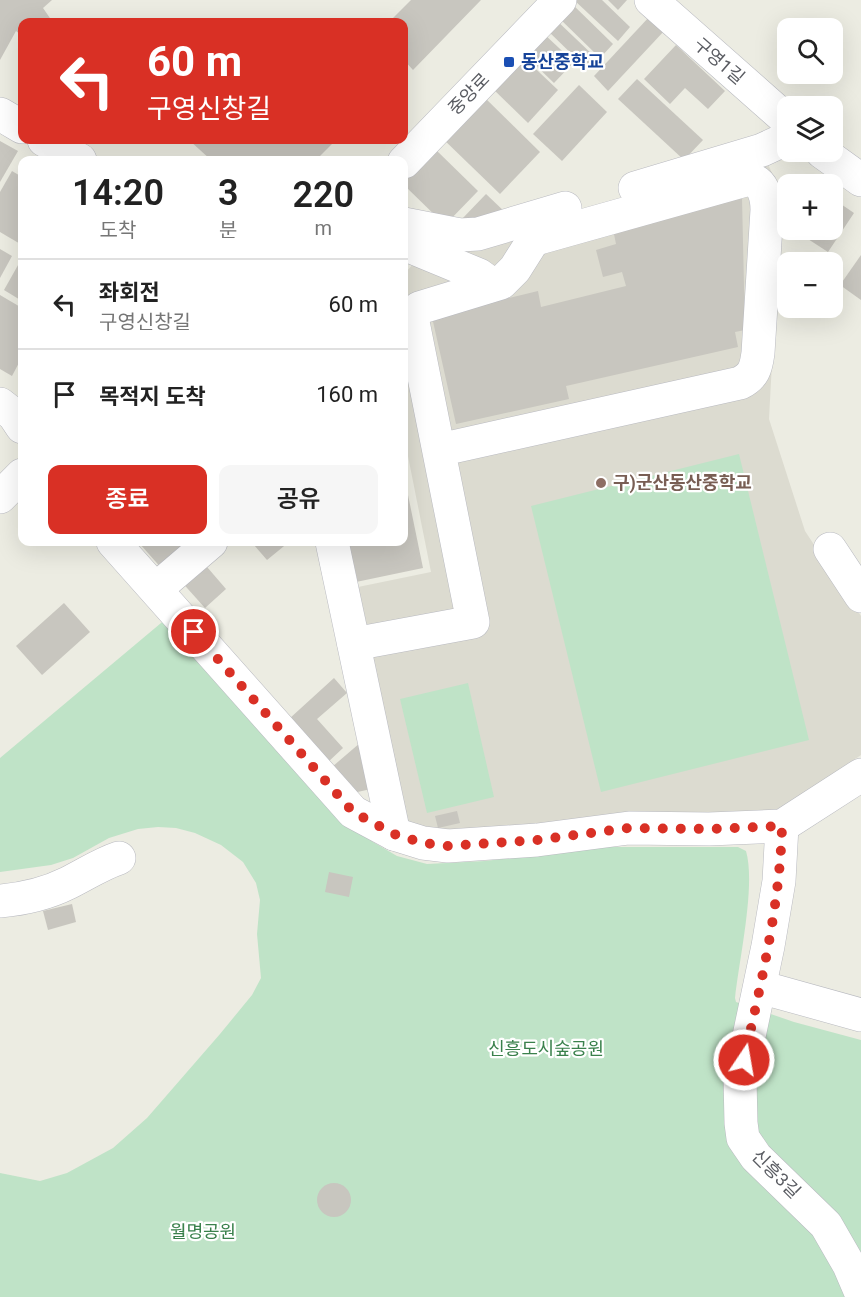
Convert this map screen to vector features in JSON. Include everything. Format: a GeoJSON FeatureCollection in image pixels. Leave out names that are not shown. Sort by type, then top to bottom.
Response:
{"type":"FeatureCollection","features":[{"type":"Feature","properties":{"kind":"street","name":"중앙로"},"geometry":{"type":"LineString","coordinates":[[408,158],[560,0]]}},
{"type":"Feature","properties":{"kind":"street","name":"구영1길"},"geometry":{"type":"LineString","coordinates":[[651,0],[777,111]]}},
{"type":"Feature","properties":{"kind":"street"},"geometry":{"type":"LineString","coordinates":[[0,114],[18,125]]}},
{"type":"Feature","properties":{"kind":"street"},"geometry":{"type":"LineString","coordinates":[[408,226],[460,235],[478,234],[762,150],[777,143]]}},
{"type":"Feature","properties":{"kind":"street"},"geometry":{"type":"LineString","coordinates":[[51,144],[73,156]]}},
{"type":"Feature","properties":{"kind":"street"},"geometry":{"type":"LineString","coordinates":[[836,162],[861,180]]}},
{"type":"Feature","properties":{"kind":"street"},"geometry":{"type":"LineString","coordinates":[[354,644],[473,622],[413,322],[414,313],[419,308],[505,280],[532,242],[539,238],[749,179],[757,180],[767,202],[759,353],[756,369],[749,379],[740,383],[439,450]]}},
{"type":"Feature","properties":{"kind":"street"},"geometry":{"type":"LineString","coordinates":[[408,246],[479,275],[486,280],[489,286]]}},
{"type":"Feature","properties":{"kind":"street"},"geometry":{"type":"LineString","coordinates":[[0,404],[18,421]]}},
{"type":"Feature","properties":{"kind":"street"},"geometry":{"type":"LineString","coordinates":[[0,497],[18,479]]}},
{"type":"Feature","properties":{"kind":"street"},"geometry":{"type":"LineString","coordinates":[[117,546],[353,812],[394,834],[423,843],[448,846],[537,840],[629,828],[709,829],[782,826],[861,775]]}},
{"type":"Feature","properties":{"kind":"street"},"geometry":{"type":"LineString","coordinates":[[156,589],[206,546]]}},
{"type":"Feature","properties":{"kind":"street"},"geometry":{"type":"LineString","coordinates":[[333,546],[394,834]]}},
{"type":"Feature","properties":{"kind":"street"},"geometry":{"type":"LineString","coordinates":[[830,549],[861,596]]}},
{"type":"Feature","properties":{"kind":"street","name":"신흥3길"},"geometry":{"type":"LineString","coordinates":[[782,826],[779,881],[760,987],[740,1078],[743,1138],[756,1157],[826,1225],[849,1265],[861,1293]]}},
{"type":"Feature","properties":{"kind":"street"},"geometry":{"type":"LineString","coordinates":[[0,901],[41,893],[67,884],[102,864],[120,858]]}},
{"type":"Feature","properties":{"kind":"street"},"geometry":{"type":"LineString","coordinates":[[760,987],[861,1015]]}},
{"type":"Feature","properties":{"kind":"shaded area","name":"구)군산동산중학교"},"geometry":{"type":"Polygon","coordinates":[[[765,158],[777,184],[778,240],[769,419],[805,531],[861,616],[861,755],[776,812],[626,812],[535,826],[425,832],[407,824],[358,587],[431,572],[408,456],[408,270],[430,246],[450,251],[765,158]]]}},
{"type":"Feature","properties":{"kind":"green space"},"geometry":{"type":"Polygon","coordinates":[[[739,454],[809,740],[601,792],[531,506],[739,454]]]}},
{"type":"Feature","properties":{"kind":"green space","name":"신흥도시숲공원"},"geometry":{"type":"Polygon","coordinates":[[[167,618],[341,817],[373,842],[397,856],[427,864],[485,861],[598,847],[738,847],[746,851],[749,866],[748,902],[736,1002],[794,1022],[861,1040],[861,1297],[0,1297],[0,1173],[40,1181],[67,1173],[113,1148],[147,1118],[252,995],[261,978],[257,934],[260,900],[256,883],[243,862],[221,845],[195,833],[176,828],[138,829],[109,838],[73,858],[51,865],[0,872],[0,758],[167,618]]]}},
{"type":"Feature","properties":{"kind":"green space"},"geometry":{"type":"Polygon","coordinates":[[[468,683],[494,797],[427,813],[400,699],[468,683]]]}},
{"type":"Feature","properties":{"kind":"building"},"geometry":{"type":"Polygon","coordinates":[[[0,0],[52,0],[43,8],[50,18],[18,18],[18,33],[16,31],[0,60],[0,0]]]}},
{"type":"Feature","properties":{"kind":"building"},"geometry":{"type":"Polygon","coordinates":[[[411,0],[481,0],[413,70],[408,64],[408,18],[393,18],[411,0]]]}},
{"type":"Feature","properties":{"kind":"building"},"geometry":{"type":"Polygon","coordinates":[[[574,0],[602,0],[630,27],[618,41],[574,0]]]}},
{"type":"Feature","properties":{"kind":"building"},"geometry":{"type":"Polygon","coordinates":[[[608,0],[627,0],[618,10],[608,0]]]}},
{"type":"Feature","properties":{"kind":"building"},"geometry":{"type":"Polygon","coordinates":[[[569,1],[613,44],[600,58],[556,15],[569,1]]]}},
{"type":"Feature","properties":{"kind":"building"},"geometry":{"type":"Polygon","coordinates":[[[650,16],[665,30],[608,91],[594,76],[650,16]]]}},
{"type":"Feature","properties":{"kind":"building"},"geometry":{"type":"Polygon","coordinates":[[[554,18],[595,57],[585,67],[545,28],[554,18]]]}},
{"type":"Feature","properties":{"kind":"building"},"geometry":{"type":"Polygon","coordinates":[[[544,34],[574,62],[554,83],[525,55],[544,34]]]}},
{"type":"Feature","properties":{"kind":"building"},"geometry":{"type":"Polygon","coordinates":[[[676,45],[725,91],[708,109],[685,88],[670,104],[644,79],[676,45]]]}},
{"type":"Feature","properties":{"kind":"building"},"geometry":{"type":"Polygon","coordinates":[[[521,55],[558,90],[528,123],[491,87],[521,55]]]}},
{"type":"Feature","properties":{"kind":"building"},"geometry":{"type":"Polygon","coordinates":[[[637,79],[703,140],[684,160],[618,99],[637,79]]]}},
{"type":"Feature","properties":{"kind":"building"},"geometry":{"type":"Polygon","coordinates":[[[579,85],[607,112],[562,161],[533,134],[579,85]]]}},
{"type":"Feature","properties":{"kind":"building"},"geometry":{"type":"Polygon","coordinates":[[[481,94],[540,152],[500,194],[440,136],[481,94]]]}},
{"type":"Feature","properties":{"kind":"building"},"geometry":{"type":"Polygon","coordinates":[[[0,141],[18,151],[0,182],[0,141]]]}},
{"type":"Feature","properties":{"kind":"building"},"geometry":{"type":"Polygon","coordinates":[[[193,144],[332,144],[320,156],[207,156],[193,144]]]}},
{"type":"Feature","properties":{"kind":"building"},"geometry":{"type":"Polygon","coordinates":[[[434,148],[478,191],[445,225],[408,189],[408,174],[434,148]]]}},
{"type":"Feature","properties":{"kind":"building"},"geometry":{"type":"Polygon","coordinates":[[[12,171],[18,175],[18,243],[0,232],[0,192],[12,171]]]}},
{"type":"Feature","properties":{"kind":"building"},"geometry":{"type":"Polygon","coordinates":[[[486,194],[507,214],[461,220],[486,194]]]}},
{"type":"Feature","properties":{"kind":"building"},"geometry":{"type":"Polygon","coordinates":[[[742,198],[745,330],[735,332],[738,347],[566,386],[569,399],[456,424],[432,317],[538,291],[541,307],[626,286],[622,272],[603,277],[596,250],[616,244],[612,224],[742,198]]]}},
{"type":"Feature","properties":{"kind":"building"},"geometry":{"type":"Polygon","coordinates":[[[843,206],[854,213],[843,230],[843,206]]]}},
{"type":"Feature","properties":{"kind":"building"},"geometry":{"type":"Polygon","coordinates":[[[809,240],[836,240],[828,252],[809,240]]]}},
{"type":"Feature","properties":{"kind":"building"},"geometry":{"type":"Polygon","coordinates":[[[0,249],[12,256],[0,278],[0,249]]]}},
{"type":"Feature","properties":{"kind":"building"},"geometry":{"type":"Polygon","coordinates":[[[861,255],[861,300],[843,287],[843,281],[861,255]]]}},
{"type":"Feature","properties":{"kind":"building"},"geometry":{"type":"Polygon","coordinates":[[[18,265],[18,299],[4,290],[18,265]]]}},
{"type":"Feature","properties":{"kind":"building"},"geometry":{"type":"Polygon","coordinates":[[[0,295],[18,306],[18,365],[12,376],[0,369],[0,295]]]}},
{"type":"Feature","properties":{"kind":"building"},"geometry":{"type":"Polygon","coordinates":[[[408,495],[423,568],[356,582],[349,546],[408,546],[408,495]]]}},
{"type":"Feature","properties":{"kind":"building"},"geometry":{"type":"Polygon","coordinates":[[[142,546],[185,546],[163,570],[142,546]]]}},
{"type":"Feature","properties":{"kind":"building"},"geometry":{"type":"Polygon","coordinates":[[[255,546],[284,546],[267,560],[255,546]]]}},
{"type":"Feature","properties":{"kind":"building"},"geometry":{"type":"Polygon","coordinates":[[[201,560],[226,589],[205,608],[179,579],[201,560]]]}},
{"type":"Feature","properties":{"kind":"building"},"geometry":{"type":"Polygon","coordinates":[[[64,603],[90,632],[42,675],[16,646],[64,603]]]}},
{"type":"Feature","properties":{"kind":"building"},"geometry":{"type":"Polygon","coordinates":[[[334,678],[347,693],[317,719],[343,748],[327,763],[289,719],[334,678]]]}},
{"type":"Feature","properties":{"kind":"building"},"geometry":{"type":"Polygon","coordinates":[[[360,743],[371,789],[353,793],[332,767],[360,743]]]}},
{"type":"Feature","properties":{"kind":"building"},"geometry":{"type":"Polygon","coordinates":[[[457,811],[460,823],[438,828],[435,816],[457,811]]]}},
{"type":"Feature","properties":{"kind":"building"},"geometry":{"type":"Polygon","coordinates":[[[329,872],[353,877],[349,897],[325,892],[329,872]]]}},
{"type":"Feature","properties":{"kind":"building"},"geometry":{"type":"Polygon","coordinates":[[[72,904],[76,922],[48,930],[43,911],[72,904]]]}},
{"type":"Feature","properties":{"kind":"building"},"geometry":{"type":"Polygon","coordinates":[[[334,1183],[346,1188],[351,1200],[346,1212],[334,1217],[322,1212],[317,1200],[322,1188],[334,1183]]]}},
{"type":"Feature","properties":{"kind":"place","name":"동산중학교"},"geometry":{"type":"Point","coordinates":[509,62]}},
{"type":"Feature","properties":{"kind":"place","name":"구)군산동산중학교"},"geometry":{"type":"Point","coordinates":[601,483]}},
{"type":"Feature","properties":{"kind":"route"},"geometry":{"type":"LineString","coordinates":[[194,632],[353,812],[394,834],[423,843],[448,846],[537,840],[629,828],[709,829],[782,826],[779,881],[762,981],[744,1060]]}},
{"type":"Feature","properties":{"kind":"park label","name":"월명공원"},"geometry":{"type":"Point","coordinates":[203,1232]}}]}
